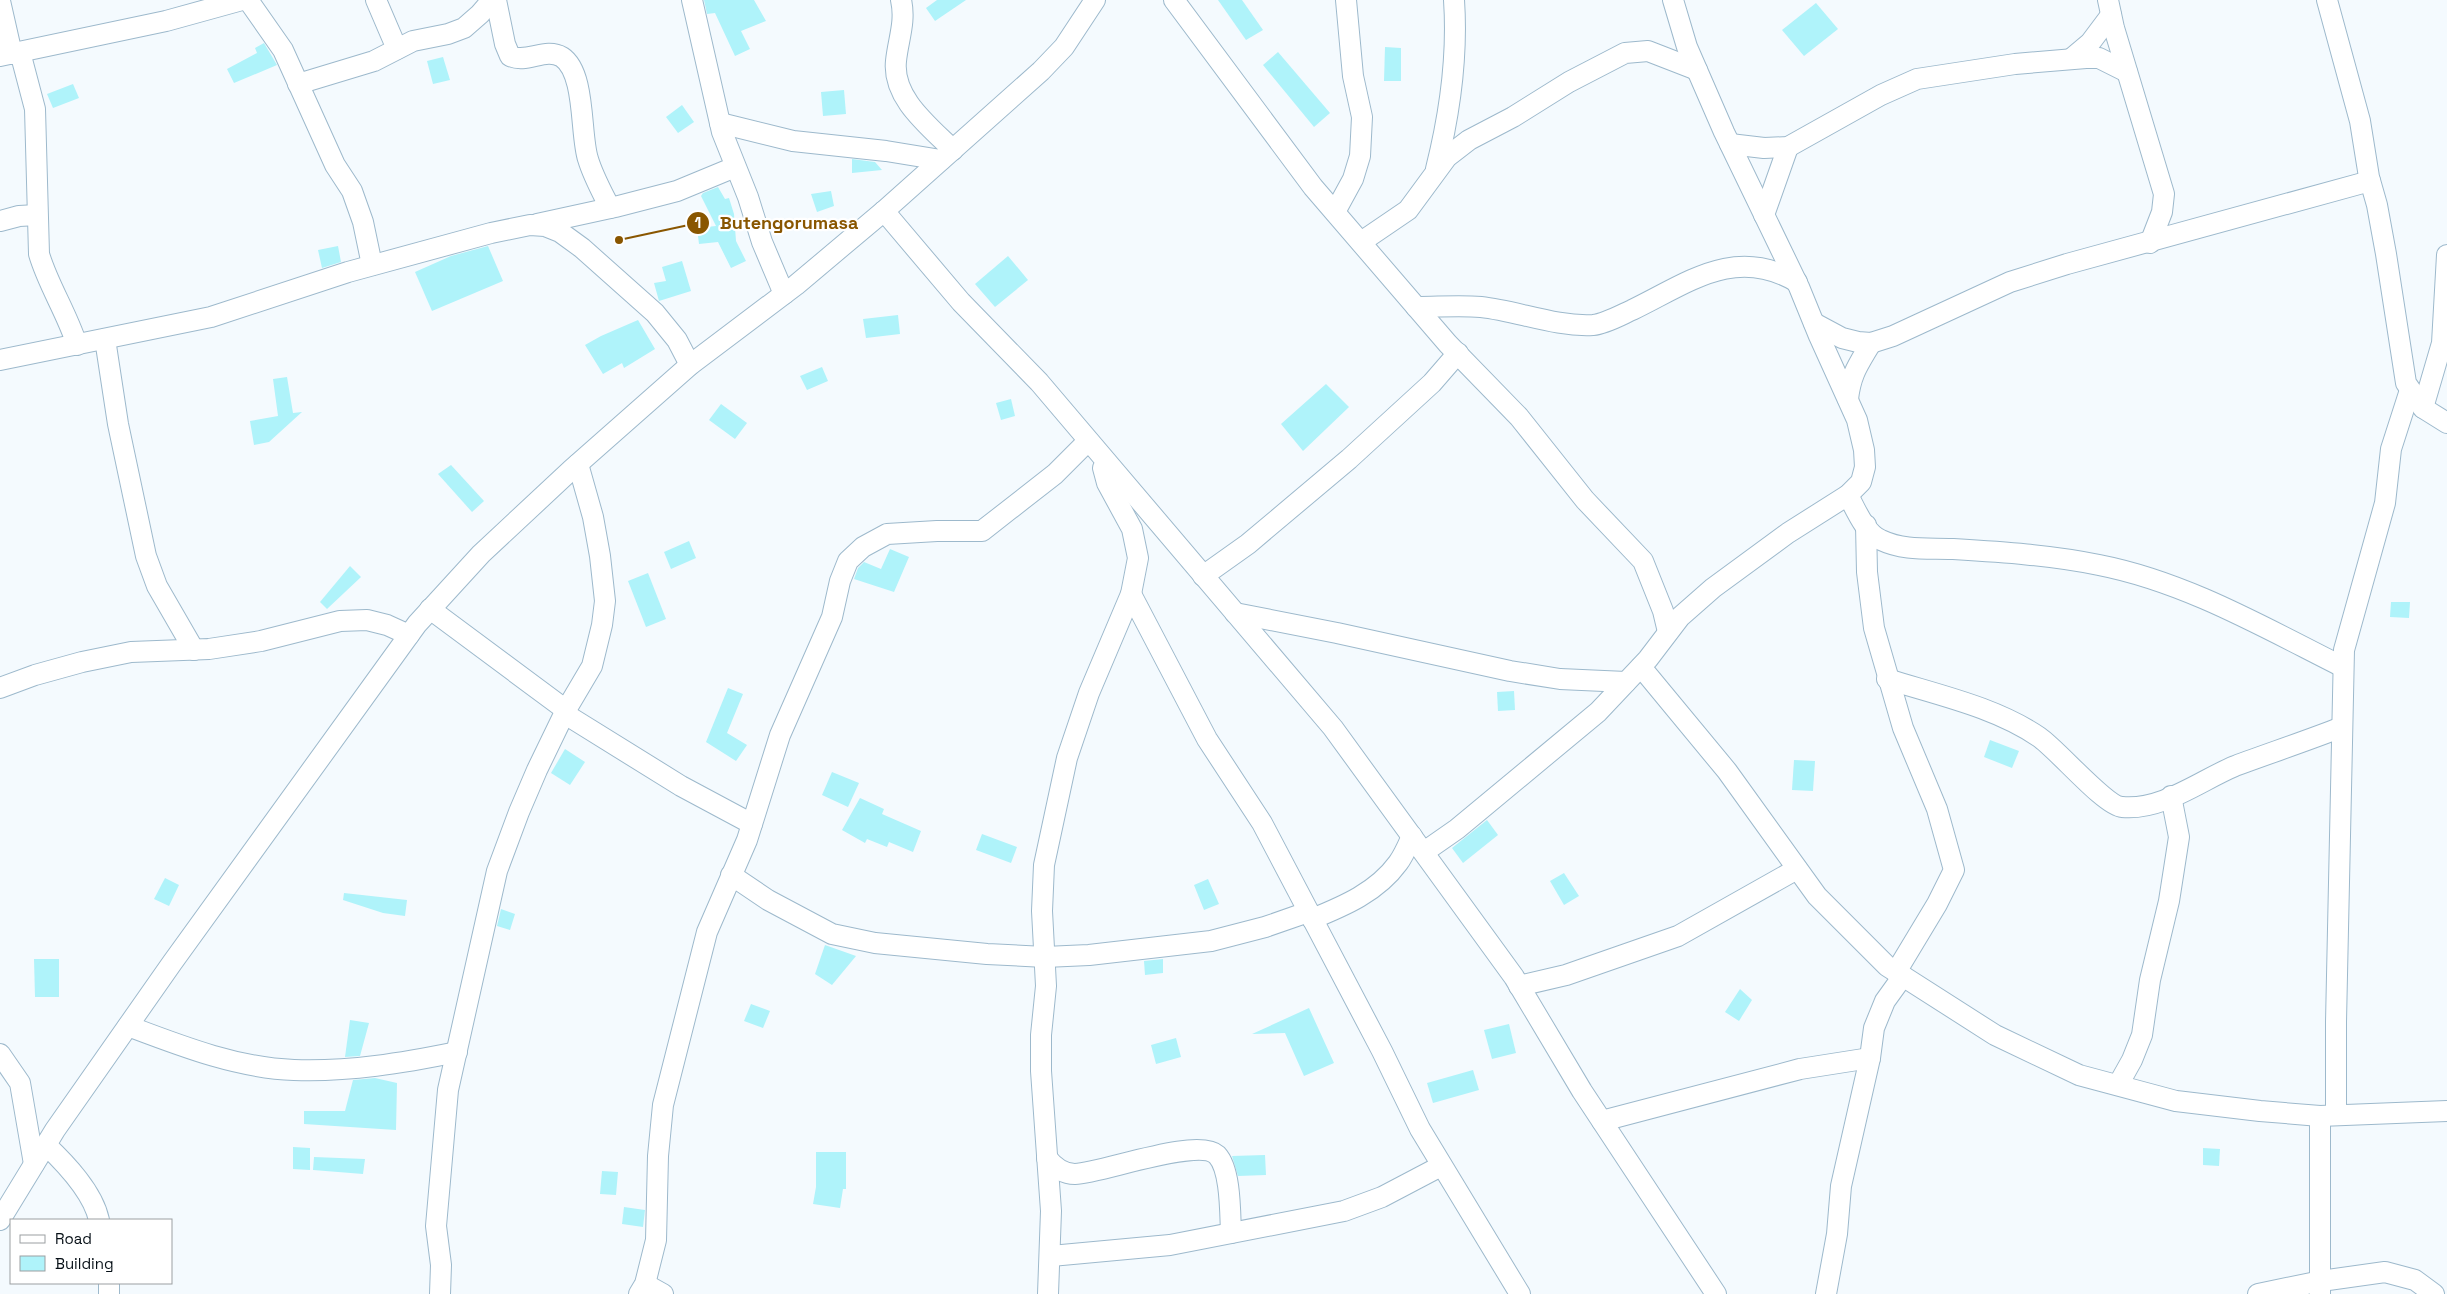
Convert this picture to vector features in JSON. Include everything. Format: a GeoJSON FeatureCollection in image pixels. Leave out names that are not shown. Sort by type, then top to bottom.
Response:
{"type":"FeatureCollection","features":[{"type":"Feature","properties":{"kind":"street"},"geometry":{"type":"LineString","coordinates":[[376,0],[397,49]]}},
{"type":"Feature","properties":{"kind":"street"},"geometry":{"type":"LineString","coordinates":[[298,84],[374,61],[413,41],[448,34],[464,28],[492,0]]}},
{"type":"Feature","properties":{"kind":"street"},"geometry":{"type":"LineString","coordinates":[[496,0],[505,44],[510,56],[520,58],[551,54],[564,58],[571,68],[580,103],[588,161],[610,208]]}},
{"type":"Feature","properties":{"kind":"street"},"geometry":{"type":"LineString","coordinates":[[692,0],[720,124],[748,197],[762,242],[784,294]]}},
{"type":"Feature","properties":{"kind":"street"},"geometry":{"type":"LineString","coordinates":[[901,0],[904,25],[896,60],[896,76],[904,97],[947,155]]}},
{"type":"Feature","properties":{"kind":"street"},"geometry":{"type":"LineString","coordinates":[[2,1216],[46,1145],[128,1026],[409,635],[430,609],[481,554],[578,464],[690,365],[784,294],[884,211],[1041,71],[1064,47],[1095,0]]}},
{"type":"Feature","properties":{"kind":"street"},"geometry":{"type":"LineString","coordinates":[[1174,0],[1313,187],[1416,307],[1502,398],[1578,492],[1643,561],[1663,611],[1668,632]]}},
{"type":"Feature","properties":{"kind":"street"},"geometry":{"type":"LineString","coordinates":[[1335,212],[1353,179],[1360,156],[1362,118],[1354,76],[1346,0]]}},
{"type":"Feature","properties":{"kind":"street"},"geometry":{"type":"LineString","coordinates":[[1435,173],[1446,130],[1453,86],[1454,0]]}},
{"type":"Feature","properties":{"kind":"street"},"geometry":{"type":"LineString","coordinates":[[1424,852],[1456,829],[1598,712],[1641,667],[1680,617],[1713,588],[1788,533],[1848,495],[1861,482],[1865,467],[1862,443],[1848,399],[1797,282],[1730,144],[1697,70],[1687,47],[1673,0]]}},
{"type":"Feature","properties":{"kind":"street"},"geometry":{"type":"LineString","coordinates":[[2328,0],[2360,121],[2370,181],[2386,254],[2406,383],[2423,408],[2447,423]]}},
{"type":"Feature","properties":{"kind":"street"},"geometry":{"type":"LineString","coordinates":[[0,1],[11,54],[35,109],[39,254],[78,345]]}},
{"type":"Feature","properties":{"kind":"street"},"geometry":{"type":"LineString","coordinates":[[11,54],[166,21],[239,1],[283,50],[335,165],[352,191],[363,222],[372,265]]}},
{"type":"Feature","properties":{"kind":"street"},"geometry":{"type":"LineString","coordinates":[[2110,8],[2127,72],[2164,194],[2162,212],[2150,243]]}},
{"type":"Feature","properties":{"kind":"street"},"geometry":{"type":"LineString","coordinates":[[2072,58],[2090,43],[2110,8]]}},
{"type":"Feature","properties":{"kind":"street"},"geometry":{"type":"LineString","coordinates":[[1361,242],[1408,210],[1447,157],[1469,140],[1513,118],[1569,82],[1625,53],[1648,51],[1697,70]]}},
{"type":"Feature","properties":{"kind":"street"},"geometry":{"type":"LineString","coordinates":[[1730,144],[1764,148],[1788,147],[1881,94],[1917,79],[1966,70],[2072,58],[2099,58],[2127,72]]}},
{"type":"Feature","properties":{"kind":"street"},"geometry":{"type":"LineString","coordinates":[[720,124],[793,141],[886,151],[947,155]]}},
{"type":"Feature","properties":{"kind":"street"},"geometry":{"type":"LineString","coordinates":[[1764,215],[1788,147]]}},
{"type":"Feature","properties":{"kind":"street"},"geometry":{"type":"LineString","coordinates":[[0,360],[211,317],[372,265],[491,233],[610,208],[677,191],[735,167]]}},
{"type":"Feature","properties":{"kind":"street"},"geometry":{"type":"LineString","coordinates":[[1814,323],[1842,338],[1871,343],[1893,336],[2010,282],[2067,264],[2150,243],[2370,181]]}},
{"type":"Feature","properties":{"kind":"street"},"geometry":{"type":"LineString","coordinates":[[884,211],[961,302],[1039,382],[1333,728],[1519,986],[1602,1120],[1716,1294]]}},
{"type":"Feature","properties":{"kind":"street"},"geometry":{"type":"LineString","coordinates":[[0,221],[19,216],[37,215]]}},
{"type":"Feature","properties":{"kind":"street"},"geometry":{"type":"LineString","coordinates":[[530,225],[545,226],[560,232],[582,248],[655,314],[677,340],[690,365]]}},
{"type":"Feature","properties":{"kind":"street"},"geometry":{"type":"LineString","coordinates":[[2423,408],[2442,343],[2447,255]]}},
{"type":"Feature","properties":{"kind":"street"},"geometry":{"type":"LineString","coordinates":[[1416,307],[1482,307],[1569,324],[1595,325],[1645,304],[1687,281],[1720,268],[1739,266],[1767,268],[1782,272],[1797,282]]}},
{"type":"Feature","properties":{"kind":"street"},"geometry":{"type":"LineString","coordinates":[[104,339],[118,424],[146,556],[157,586],[194,650]]}},
{"type":"Feature","properties":{"kind":"street"},"geometry":{"type":"LineString","coordinates":[[1848,399],[1850,381],[1856,366],[1871,343]]}},
{"type":"Feature","properties":{"kind":"street"},"geometry":{"type":"LineString","coordinates":[[1203,576],[1248,544],[1349,459],[1432,383],[1458,353]]}},
{"type":"Feature","properties":{"kind":"street"},"geometry":{"type":"LineString","coordinates":[[2320,1287],[2328,1115],[2336,1022],[2344,650],[2385,503],[2391,449],[2410,390]]}},
{"type":"Feature","properties":{"kind":"street"},"geometry":{"type":"LineString","coordinates":[[663,1294],[642,1289],[656,1240],[658,1156],[663,1105],[707,932],[752,824],[780,736],[832,617],[840,581],[848,561],[863,547],[887,534],[937,531],[982,532],[1055,474],[1088,441]]}},
{"type":"Feature","properties":{"kind":"street"},"geometry":{"type":"LineString","coordinates":[[1048,1294],[1051,1256],[1051,1211],[1041,1071],[1045,958],[1042,910],[1044,865],[1067,758],[1089,693],[1131,594],[1136,572],[1136,546],[1132,530],[1107,483],[1103,459]]}},
{"type":"Feature","properties":{"kind":"street"},"geometry":{"type":"LineString","coordinates":[[440,1294],[442,1265],[436,1226],[448,1090],[497,871],[519,812],[565,712],[592,666],[602,625],[605,601],[593,518],[578,464]]}},
{"type":"Feature","properties":{"kind":"street"},"geometry":{"type":"LineString","coordinates":[[1848,495],[1871,533],[1881,540],[1916,549],[1950,549],[2042,555],[2100,565],[2160,581],[2211,601],[2343,667]]}},
{"type":"Feature","properties":{"kind":"street"},"geometry":{"type":"LineString","coordinates":[[1826,1294],[1837,1234],[1841,1186],[1870,1058],[1874,1028],[1885,1001],[1954,870],[1937,809],[1903,728],[1874,628],[1867,572],[1866,525]]}},
{"type":"Feature","properties":{"kind":"street"},"geometry":{"type":"LineString","coordinates":[[1131,594],[1207,740],[1262,823],[1382,1051],[1420,1129],[1520,1294]]}},
{"type":"Feature","properties":{"kind":"street"},"geometry":{"type":"LineString","coordinates":[[430,609],[565,712],[652,769],[752,824]]}},
{"type":"Feature","properties":{"kind":"street"},"geometry":{"type":"LineString","coordinates":[[1235,613],[1510,671],[1560,679],[1626,682]]}},
{"type":"Feature","properties":{"kind":"street"},"geometry":{"type":"LineString","coordinates":[[0,688],[54,670],[131,652],[194,650],[262,641],[349,621],[366,620],[387,625],[409,635]]}},
{"type":"Feature","properties":{"kind":"street"},"geometry":{"type":"LineString","coordinates":[[1641,667],[1726,771],[1817,896],[1887,966],[1995,1035],[2079,1075],[2176,1100],[2260,1111],[2328,1115],[2447,1111]]}},
{"type":"Feature","properties":{"kind":"street"},"geometry":{"type":"LineString","coordinates":[[1888,679],[1995,714],[2039,737],[2065,758],[2107,800],[2120,807],[2134,808],[2191,790],[2233,767],[2342,727]]}},
{"type":"Feature","properties":{"kind":"street"},"geometry":{"type":"LineString","coordinates":[[2118,1085],[2132,1060],[2142,1035],[2150,980],[2171,892],[2179,837],[2172,796]]}},
{"type":"Feature","properties":{"kind":"street"},"geometry":{"type":"LineString","coordinates":[[730,875],[768,900],[832,934],[875,944],[1045,958],[1211,942],[1348,904],[1376,886],[1398,863],[1412,836]]}},
{"type":"Feature","properties":{"kind":"street"},"geometry":{"type":"LineString","coordinates":[[1519,986],[1566,975],[1678,936],[1798,869]]}},
{"type":"Feature","properties":{"kind":"street"},"geometry":{"type":"LineString","coordinates":[[128,1026],[188,1049],[248,1064],[293,1070],[343,1069],[402,1064],[456,1052]]}},
{"type":"Feature","properties":{"kind":"street"},"geometry":{"type":"LineString","coordinates":[[0,1054],[20,1083],[34,1164]]}},
{"type":"Feature","properties":{"kind":"street"},"geometry":{"type":"LineString","coordinates":[[1602,1120],[1800,1069],[1870,1058]]}},
{"type":"Feature","properties":{"kind":"street"},"geometry":{"type":"LineString","coordinates":[[46,1145],[68,1166],[82,1186],[98,1219]]}},
{"type":"Feature","properties":{"kind":"street"},"geometry":{"type":"LineString","coordinates":[[1047,1158],[1061,1171],[1075,1174],[1183,1152],[1207,1151],[1216,1155],[1224,1169],[1231,1233]]}},
{"type":"Feature","properties":{"kind":"street"},"geometry":{"type":"LineString","coordinates":[[1051,1256],[1170,1245],[1344,1211],[1382,1197],[1442,1166]]}},
{"type":"Feature","properties":{"kind":"street"},"geometry":{"type":"LineString","coordinates":[[2258,1294],[2320,1287],[2385,1272],[2415,1280],[2434,1294]]}},
{"type":"Feature","properties":{"kind":"building"},"geometry":{"type":"Polygon","coordinates":[[[704,0],[754,0],[766,21],[741,31],[750,49],[735,56],[715,13],[707,14],[704,0]]]}},
{"type":"Feature","properties":{"kind":"building"},"geometry":{"type":"Polygon","coordinates":[[[937,0],[966,0],[935,21],[926,8],[937,0]]]}},
{"type":"Feature","properties":{"kind":"building"},"geometry":{"type":"Polygon","coordinates":[[[1218,0],[1242,0],[1263,30],[1246,40],[1218,0]]]}},
{"type":"Feature","properties":{"kind":"building"},"geometry":{"type":"Polygon","coordinates":[[[1816,3],[1838,29],[1804,56],[1782,30],[1816,3]]]}},
{"type":"Feature","properties":{"kind":"building"},"geometry":{"type":"Polygon","coordinates":[[[264,43],[277,65],[234,83],[227,69],[257,53],[255,48],[264,43]]]}},
{"type":"Feature","properties":{"kind":"building"},"geometry":{"type":"Polygon","coordinates":[[[1385,47],[1401,48],[1401,81],[1384,81],[1385,47]]]}},
{"type":"Feature","properties":{"kind":"building"},"geometry":{"type":"Polygon","coordinates":[[[1278,52],[1330,113],[1314,127],[1263,65],[1278,52]]]}},
{"type":"Feature","properties":{"kind":"building"},"geometry":{"type":"Polygon","coordinates":[[[443,57],[450,80],[433,84],[427,61],[443,57]]]}},
{"type":"Feature","properties":{"kind":"building"},"geometry":{"type":"Polygon","coordinates":[[[73,84],[79,98],[53,108],[47,94],[73,84]]]}},
{"type":"Feature","properties":{"kind":"building"},"geometry":{"type":"Polygon","coordinates":[[[844,90],[846,114],[823,116],[821,92],[844,90]]]}},
{"type":"Feature","properties":{"kind":"building"},"geometry":{"type":"Polygon","coordinates":[[[682,105],[694,122],[678,133],[666,117],[682,105]]]}},
{"type":"Feature","properties":{"kind":"building"},"geometry":{"type":"Polygon","coordinates":[[[852,159],[875,162],[882,170],[852,173],[852,159]]]}},
{"type":"Feature","properties":{"kind":"building"},"geometry":{"type":"Polygon","coordinates":[[[718,187],[725,199],[729,198],[734,214],[736,241],[746,261],[731,268],[718,242],[699,244],[697,228],[716,226],[701,196],[703,193],[718,187]]]}},
{"type":"Feature","properties":{"kind":"building"},"geometry":{"type":"Polygon","coordinates":[[[831,191],[834,206],[817,212],[811,194],[831,191]]]}},
{"type":"Feature","properties":{"kind":"building"},"geometry":{"type":"Polygon","coordinates":[[[338,246],[341,262],[322,268],[318,250],[338,246]]]}},
{"type":"Feature","properties":{"kind":"building"},"geometry":{"type":"Polygon","coordinates":[[[488,246],[503,281],[432,311],[415,272],[451,256],[488,246]]]}},
{"type":"Feature","properties":{"kind":"building"},"geometry":{"type":"Polygon","coordinates":[[[1008,256],[1028,280],[995,307],[975,284],[1008,256]]]}},
{"type":"Feature","properties":{"kind":"building"},"geometry":{"type":"Polygon","coordinates":[[[682,261],[691,291],[659,301],[654,283],[666,281],[662,267],[682,261]]]}},
{"type":"Feature","properties":{"kind":"building"},"geometry":{"type":"Polygon","coordinates":[[[898,315],[900,334],[866,338],[863,319],[898,315]]]}},
{"type":"Feature","properties":{"kind":"building"},"geometry":{"type":"Polygon","coordinates":[[[638,320],[655,349],[624,368],[622,363],[603,374],[585,345],[638,320]]]}},
{"type":"Feature","properties":{"kind":"building"},"geometry":{"type":"Polygon","coordinates":[[[822,367],[828,381],[807,390],[800,376],[822,367]]]}},
{"type":"Feature","properties":{"kind":"building"},"geometry":{"type":"Polygon","coordinates":[[[287,377],[293,413],[302,412],[269,442],[254,445],[250,421],[278,416],[273,379],[287,377]]]}},
{"type":"Feature","properties":{"kind":"building"},"geometry":{"type":"Polygon","coordinates":[[[1326,384],[1349,407],[1303,451],[1281,424],[1326,384]]]}},
{"type":"Feature","properties":{"kind":"building"},"geometry":{"type":"Polygon","coordinates":[[[1011,399],[1015,416],[1001,420],[996,403],[1011,399]]]}},
{"type":"Feature","properties":{"kind":"building"},"geometry":{"type":"Polygon","coordinates":[[[721,404],[747,423],[735,439],[709,420],[721,404]]]}},
{"type":"Feature","properties":{"kind":"building"},"geometry":{"type":"Polygon","coordinates":[[[451,465],[484,501],[472,512],[438,474],[451,465]]]}},
{"type":"Feature","properties":{"kind":"building"},"geometry":{"type":"Polygon","coordinates":[[[689,541],[696,558],[671,569],[664,552],[689,541]]]}},
{"type":"Feature","properties":{"kind":"building"},"geometry":{"type":"Polygon","coordinates":[[[890,549],[909,557],[894,592],[854,579],[858,568],[864,562],[881,569],[890,549]]]}},
{"type":"Feature","properties":{"kind":"building"},"geometry":{"type":"Polygon","coordinates":[[[350,566],[361,577],[327,609],[320,602],[350,566]]]}},
{"type":"Feature","properties":{"kind":"building"},"geometry":{"type":"Polygon","coordinates":[[[648,573],[666,619],[646,627],[628,581],[648,573]]]}},
{"type":"Feature","properties":{"kind":"building"},"geometry":{"type":"Polygon","coordinates":[[[2391,602],[2410,602],[2409,618],[2390,617],[2391,602]]]}},
{"type":"Feature","properties":{"kind":"building"},"geometry":{"type":"Polygon","coordinates":[[[728,688],[743,694],[727,733],[747,745],[736,761],[706,742],[728,688]]]}},
{"type":"Feature","properties":{"kind":"building"},"geometry":{"type":"Polygon","coordinates":[[[1514,691],[1515,710],[1498,711],[1497,692],[1514,691]]]}},
{"type":"Feature","properties":{"kind":"building"},"geometry":{"type":"Polygon","coordinates":[[[1990,740],[2019,751],[2012,768],[1984,757],[1990,740]]]}},
{"type":"Feature","properties":{"kind":"building"},"geometry":{"type":"Polygon","coordinates":[[[565,749],[585,762],[570,785],[551,773],[565,749]]]}},
{"type":"Feature","properties":{"kind":"building"},"geometry":{"type":"Polygon","coordinates":[[[1794,760],[1815,761],[1813,791],[1792,790],[1794,760]]]}},
{"type":"Feature","properties":{"kind":"building"},"geometry":{"type":"Polygon","coordinates":[[[832,772],[859,783],[848,807],[822,795],[832,772]]]}},
{"type":"Feature","properties":{"kind":"building"},"geometry":{"type":"Polygon","coordinates":[[[860,798],[884,809],[882,814],[921,831],[913,852],[889,842],[887,847],[867,839],[865,843],[842,830],[860,798]]]}},
{"type":"Feature","properties":{"kind":"building"},"geometry":{"type":"Polygon","coordinates":[[[1487,820],[1498,835],[1463,863],[1452,848],[1487,820]]]}},
{"type":"Feature","properties":{"kind":"building"},"geometry":{"type":"Polygon","coordinates":[[[982,834],[1017,847],[1011,863],[976,850],[982,834]]]}},
{"type":"Feature","properties":{"kind":"building"},"geometry":{"type":"Polygon","coordinates":[[[1564,873],[1579,896],[1564,905],[1550,881],[1564,873]]]}},
{"type":"Feature","properties":{"kind":"building"},"geometry":{"type":"Polygon","coordinates":[[[165,878],[179,885],[169,906],[154,899],[165,878]]]}},
{"type":"Feature","properties":{"kind":"building"},"geometry":{"type":"Polygon","coordinates":[[[1208,879],[1219,904],[1204,910],[1194,885],[1208,879]]]}},
{"type":"Feature","properties":{"kind":"building"},"geometry":{"type":"Polygon","coordinates":[[[344,893],[407,900],[405,916],[383,913],[343,900],[344,893]]]}},
{"type":"Feature","properties":{"kind":"building"},"geometry":{"type":"Polygon","coordinates":[[[501,909],[515,914],[510,930],[497,926],[501,909]]]}},
{"type":"Feature","properties":{"kind":"building"},"geometry":{"type":"Polygon","coordinates":[[[825,945],[856,956],[832,985],[815,974],[825,945]]]}},
{"type":"Feature","properties":{"kind":"building"},"geometry":{"type":"Polygon","coordinates":[[[34,959],[59,959],[59,997],[35,997],[34,959]]]}},
{"type":"Feature","properties":{"kind":"building"},"geometry":{"type":"Polygon","coordinates":[[[1163,959],[1163,973],[1145,975],[1144,961],[1163,959]]]}},
{"type":"Feature","properties":{"kind":"building"},"geometry":{"type":"Polygon","coordinates":[[[1740,989],[1752,1000],[1739,1021],[1725,1012],[1740,989]]]}},
{"type":"Feature","properties":{"kind":"building"},"geometry":{"type":"Polygon","coordinates":[[[751,1004],[770,1011],[763,1028],[744,1021],[751,1004]]]}},
{"type":"Feature","properties":{"kind":"building"},"geometry":{"type":"Polygon","coordinates":[[[1309,1008],[1334,1063],[1304,1076],[1285,1033],[1252,1034],[1309,1008]]]}},
{"type":"Feature","properties":{"kind":"building"},"geometry":{"type":"Polygon","coordinates":[[[350,1020],[369,1023],[360,1056],[345,1057],[350,1020]]]}},
{"type":"Feature","properties":{"kind":"building"},"geometry":{"type":"Polygon","coordinates":[[[1509,1024],[1516,1053],[1492,1059],[1484,1030],[1509,1024]]]}},
{"type":"Feature","properties":{"kind":"building"},"geometry":{"type":"Polygon","coordinates":[[[1176,1038],[1181,1057],[1156,1064],[1151,1045],[1176,1038]]]}},
{"type":"Feature","properties":{"kind":"building"},"geometry":{"type":"Polygon","coordinates":[[[1473,1070],[1479,1090],[1433,1103],[1427,1083],[1473,1070]]]}},
{"type":"Feature","properties":{"kind":"building"},"geometry":{"type":"Polygon","coordinates":[[[375,1078],[397,1083],[396,1130],[304,1124],[304,1111],[345,1111],[353,1080],[375,1078]]]}},
{"type":"Feature","properties":{"kind":"building"},"geometry":{"type":"Polygon","coordinates":[[[293,1147],[310,1148],[310,1170],[293,1169],[293,1147]]]}},
{"type":"Feature","properties":{"kind":"building"},"geometry":{"type":"Polygon","coordinates":[[[2203,1148],[2220,1149],[2219,1166],[2203,1165],[2203,1148]]]}},
{"type":"Feature","properties":{"kind":"building"},"geometry":{"type":"Polygon","coordinates":[[[816,1152],[846,1152],[846,1189],[843,1189],[840,1208],[813,1204],[816,1187],[816,1152]]]}},
{"type":"Feature","properties":{"kind":"building"},"geometry":{"type":"Polygon","coordinates":[[[1265,1155],[1266,1175],[1238,1176],[1232,1156],[1265,1155]]]}},
{"type":"Feature","properties":{"kind":"building"},"geometry":{"type":"Polygon","coordinates":[[[314,1157],[365,1159],[363,1174],[313,1170],[314,1157]]]}},
{"type":"Feature","properties":{"kind":"building"},"geometry":{"type":"Polygon","coordinates":[[[602,1171],[618,1172],[616,1195],[600,1194],[602,1171]]]}},
{"type":"Feature","properties":{"kind":"building"},"geometry":{"type":"Polygon","coordinates":[[[624,1207],[645,1210],[643,1227],[622,1224],[624,1207]]]}},
{"type":"Feature","properties":{"kind":"place","name":"Butengorumasa"},"geometry":{"type":"Point","coordinates":[619,240]}}]}
